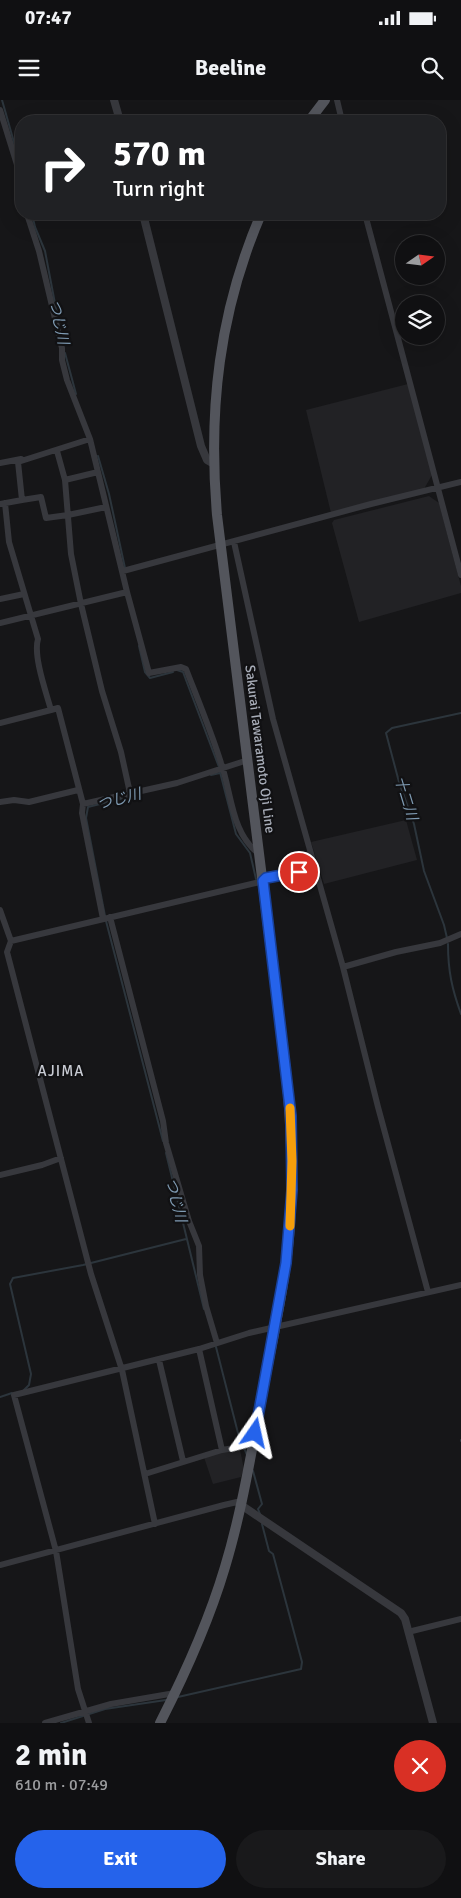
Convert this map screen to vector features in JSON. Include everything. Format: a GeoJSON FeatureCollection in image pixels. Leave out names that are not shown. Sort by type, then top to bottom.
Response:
{"type":"FeatureCollection","features":[{"type":"Feature","properties":{"kind":"main road"},"geometry":{"type":"LineString","coordinates":[[314,115],[325,100]]}},
{"type":"Feature","properties":{"kind":"main road","name":"Sakurai Tawaramoto Oji Line"},"geometry":{"type":"LineString","coordinates":[[160,1723],[189,1664],[226,1565],[241,1505],[246,1447],[275,1327],[290,1226],[292,1147],[286,1071],[217,515],[214,464],[216,390],[224,335],[235,285],[259,220]]}},
{"type":"Feature","properties":{"kind":"street"},"geometry":{"type":"LineString","coordinates":[[114,100],[118,115]]}},
{"type":"Feature","properties":{"kind":"street"},"geometry":{"type":"LineString","coordinates":[[337,100],[341,115]]}},
{"type":"Feature","properties":{"kind":"street"},"geometry":{"type":"LineString","coordinates":[[0,110],[15,158]]}},
{"type":"Feature","properties":{"kind":"street"},"geometry":{"type":"LineString","coordinates":[[30,220],[62,348],[62,360],[67,380],[90,439],[149,674],[181,667],[186,669],[223,768],[241,836],[260,855]]}},
{"type":"Feature","properties":{"kind":"street"},"geometry":{"type":"LineString","coordinates":[[144,220],[201,446],[207,460],[214,464]]}},
{"type":"Feature","properties":{"kind":"street"},"geometry":{"type":"LineString","coordinates":[[367,220],[461,575]]}},
{"type":"Feature","properties":{"kind":"street"},"geometry":{"type":"LineString","coordinates":[[0,463],[56,451],[90,439]]}},
{"type":"Feature","properties":{"kind":"street"},"geometry":{"type":"LineString","coordinates":[[56,451],[65,480],[71,554],[81,604],[102,691],[121,752],[130,793]]}},
{"type":"Feature","properties":{"kind":"street"},"geometry":{"type":"LineString","coordinates":[[22,459],[18,462],[22,500]]}},
{"type":"Feature","properties":{"kind":"street"},"geometry":{"type":"LineString","coordinates":[[65,480],[98,472]]}},
{"type":"Feature","properties":{"kind":"street"},"geometry":{"type":"LineString","coordinates":[[123,571],[461,482]]}},
{"type":"Feature","properties":{"kind":"street"},"geometry":{"type":"LineString","coordinates":[[51,710],[36,646],[38,639],[9,542],[2,503],[42,497],[46,518],[106,507]]}},
{"type":"Feature","properties":{"kind":"street"},"geometry":{"type":"LineString","coordinates":[[234,542],[273,720],[343,967],[382,1126],[428,1292]]}},
{"type":"Feature","properties":{"kind":"street"},"geometry":{"type":"LineString","coordinates":[[0,623],[127,592]]}},
{"type":"Feature","properties":{"kind":"street"},"geometry":{"type":"LineString","coordinates":[[0,598],[24,594]]}},
{"type":"Feature","properties":{"kind":"street"},"geometry":{"type":"LineString","coordinates":[[0,723],[58,708],[82,804],[82,813],[106,918],[164,1121],[166,1143],[189,1221],[199,1246],[200,1275],[206,1306],[217,1343]]}},
{"type":"Feature","properties":{"kind":"street"},"geometry":{"type":"LineString","coordinates":[[82,804],[177,783],[248,760]]}},
{"type":"Feature","properties":{"kind":"street"},"geometry":{"type":"LineString","coordinates":[[0,802],[14,800],[29,802],[78,790]]}},
{"type":"Feature","properties":{"kind":"street"},"geometry":{"type":"LineString","coordinates":[[11,941],[263,881],[266,878],[316,868]]}},
{"type":"Feature","properties":{"kind":"street"},"geometry":{"type":"LineString","coordinates":[[0,910],[11,941],[7,952],[91,1274],[122,1370],[155,1524]]}},
{"type":"Feature","properties":{"kind":"street"},"geometry":{"type":"LineString","coordinates":[[343,967],[396,952],[440,943],[461,934]]}},
{"type":"Feature","properties":{"kind":"street"},"geometry":{"type":"LineString","coordinates":[[0,1175],[42,1166],[61,1158]]}},
{"type":"Feature","properties":{"kind":"street"},"geometry":{"type":"LineString","coordinates":[[89,1723],[78,1688],[56,1551],[14,1396],[122,1370],[249,1333],[461,1285]]}},
{"type":"Feature","properties":{"kind":"street"},"geometry":{"type":"LineString","coordinates":[[199,1349],[222,1450]]}},
{"type":"Feature","properties":{"kind":"street"},"geometry":{"type":"LineString","coordinates":[[159,1360],[183,1461]]}},
{"type":"Feature","properties":{"kind":"street"},"geometry":{"type":"LineString","coordinates":[[145,1474],[222,1450],[246,1447]]}},
{"type":"Feature","properties":{"kind":"street"},"geometry":{"type":"LineString","coordinates":[[0,1565],[238,1502],[401,1612],[432,1723]]}},
{"type":"Feature","properties":{"kind":"street"},"geometry":{"type":"LineString","coordinates":[[408,1632],[461,1619]]}},
{"type":"Feature","properties":{"kind":"street"},"geometry":{"type":"LineString","coordinates":[[45,1723],[111,1704],[175,1692]]}},
{"type":"Feature","properties":{"kind":"shaded area"},"geometry":{"type":"Polygon","coordinates":[[[408,384],[432,475],[424,489],[331,513],[306,410],[408,384]]]}},
{"type":"Feature","properties":{"kind":"shaded area"},"geometry":{"type":"Polygon","coordinates":[[[429,496],[439,503],[461,586],[461,593],[359,622],[332,523],[334,520],[429,496]]]}},
{"type":"Feature","properties":{"kind":"shaded area"},"geometry":{"type":"Polygon","coordinates":[[[406,820],[417,860],[324,884],[311,842],[406,820]]]}},
{"type":"Feature","properties":{"kind":"shaded area"},"geometry":{"type":"Polygon","coordinates":[[[240,1450],[244,1469],[241,1477],[213,1484],[204,1457],[240,1450]]]}},
{"type":"Feature","properties":{"kind":"waterway","name":"つじ川"},"geometry":{"type":"LineString","coordinates":[[2,100],[15,146]]}},
{"type":"Feature","properties":{"kind":"waterway","name":"つじ川"},"geometry":{"type":"LineString","coordinates":[[33,220],[45,251],[57,314]]}},
{"type":"Feature","properties":{"kind":"waterway","name":"つじ川"},"geometry":{"type":"LineString","coordinates":[[65,353],[76,394]]}},
{"type":"Feature","properties":{"kind":"waterway","name":"つじ川"},"geometry":{"type":"LineString","coordinates":[[98,456],[109,494],[125,568]]}},
{"type":"Feature","properties":{"kind":"waterway","name":"つじ川"},"geometry":{"type":"LineString","coordinates":[[139,646],[145,672],[150,678],[173,672]]}},
{"type":"Feature","properties":{"kind":"waterway","name":"つじ川"},"geometry":{"type":"LineString","coordinates":[[177,670],[183,672],[219,767]]}},
{"type":"Feature","properties":{"kind":"waterway","name":"十二川"},"geometry":{"type":"LineString","coordinates":[[447,938],[424,871],[414,824],[399,782],[386,733],[392,728],[461,713]]}},
{"type":"Feature","properties":{"kind":"waterway"},"geometry":{"type":"LineString","coordinates":[[220,772],[236,834],[250,853],[256,879]]}},
{"type":"Feature","properties":{"kind":"waterway","name":"つじ川"},"geometry":{"type":"LineString","coordinates":[[211,775],[220,773]]}},
{"type":"Feature","properties":{"kind":"waterway","name":"つじ川"},"geometry":{"type":"LineString","coordinates":[[105,916],[86,818],[88,807],[136,795]]}},
{"type":"Feature","properties":{"kind":"waterway","name":"つじ川"},"geometry":{"type":"LineString","coordinates":[[106,921],[163,1141]]}},
{"type":"Feature","properties":{"kind":"waterway","name":"十二川"},"geometry":{"type":"LineString","coordinates":[[448,944],[451,980],[461,1014]]}},
{"type":"Feature","properties":{"kind":"waterway","name":"つじ川"},"geometry":{"type":"LineString","coordinates":[[166,1153],[204,1309]]}},
{"type":"Feature","properties":{"kind":"waterway"},"geometry":{"type":"LineString","coordinates":[[24,1390],[29,1385],[31,1374],[10,1284],[13,1278],[83,1265],[186,1239]]}},
{"type":"Feature","properties":{"kind":"waterway"},"geometry":{"type":"LineString","coordinates":[[216,1347],[238,1433],[247,1455]]}},
{"type":"Feature","properties":{"kind":"waterway"},"geometry":{"type":"LineString","coordinates":[[0,1397],[12,1393]]}},
{"type":"Feature","properties":{"kind":"waterway"},"geometry":{"type":"LineString","coordinates":[[253,1471],[262,1504],[258,1509],[260,1514]]}},
{"type":"Feature","properties":{"kind":"waterway"},"geometry":{"type":"LineString","coordinates":[[178,1697],[301,1669],[302,1662],[273,1554],[269,1551],[262,1524]]}},
{"type":"Feature","properties":{"kind":"waterway"},"geometry":{"type":"LineString","coordinates":[[61,1723],[105,1709],[166,1700]]}},
{"type":"Feature","properties":{"kind":"slow traffic"},"geometry":{"type":"LineString","coordinates":[[290,1108],[292,1190],[290,1226]]}},
{"type":"Feature","properties":{"kind":"district","name":"AJIMA"},"geometry":{"type":"Point","coordinates":[61,1071]}},
{"type":"Feature","properties":{"kind":"route"},"geometry":{"type":"LineString","coordinates":[[255,1433],[286,1263],[292,1190],[291,1116],[263,881],[266,878],[299,872]]}}]}
